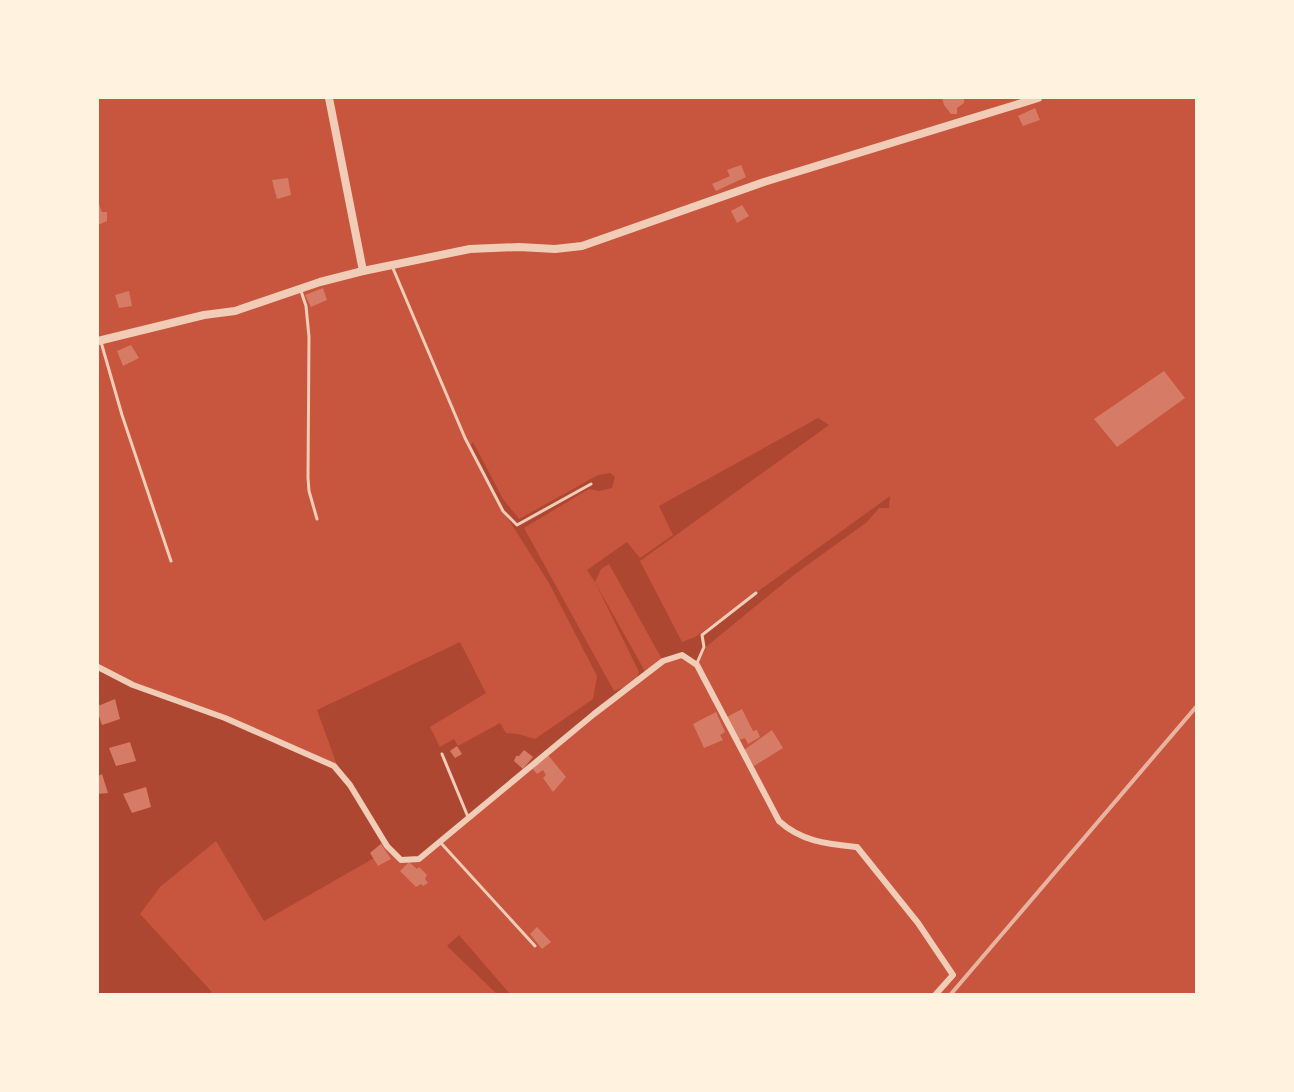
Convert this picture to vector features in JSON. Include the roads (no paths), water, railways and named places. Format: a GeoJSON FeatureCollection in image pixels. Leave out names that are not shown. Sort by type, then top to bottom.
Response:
{"type":"FeatureCollection","features":[{"type":"Feature","properties":{"kind":"street"},"geometry":{"type":"LineString","coordinates":[[329,98],[363,271]]}},
{"type":"Feature","properties":{"kind":"street"},"geometry":{"type":"LineString","coordinates":[[99,340],[204,315],[236,311],[363,271],[470,249],[519,247],[555,249],[582,246],[764,182],[1038,98]]}},
{"type":"Feature","properties":{"kind":"street"},"geometry":{"type":"LineString","coordinates":[[98,667],[133,685],[225,718],[334,766],[350,785],[387,846],[401,860],[419,859],[594,714],[663,661],[682,655],[697,665],[779,821],[791,832],[819,843],[857,848],[918,923],[953,975],[936,994]]}},
{"type":"Feature","properties":{"kind":"lane"},"geometry":{"type":"LineString","coordinates":[[392,265],[465,438],[503,511],[517,525],[591,484]]}},
{"type":"Feature","properties":{"kind":"lane"},"geometry":{"type":"LineString","coordinates":[[300,289],[306,306],[309,337],[308,478],[317,519]]}},
{"type":"Feature","properties":{"kind":"lane"},"geometry":{"type":"LineString","coordinates":[[99,340],[171,561]]}},
{"type":"Feature","properties":{"kind":"lane"},"geometry":{"type":"LineString","coordinates":[[697,665],[704,647],[702,635],[756,593]]}},
{"type":"Feature","properties":{"kind":"lane"},"geometry":{"type":"LineString","coordinates":[[442,753],[469,819]]}},
{"type":"Feature","properties":{"kind":"lane"},"geometry":{"type":"LineString","coordinates":[[440,842],[535,946]]}},
{"type":"Feature","properties":{"kind":"railway"},"geometry":{"type":"LineString","coordinates":[[951,994],[1196,707]]}}]}
